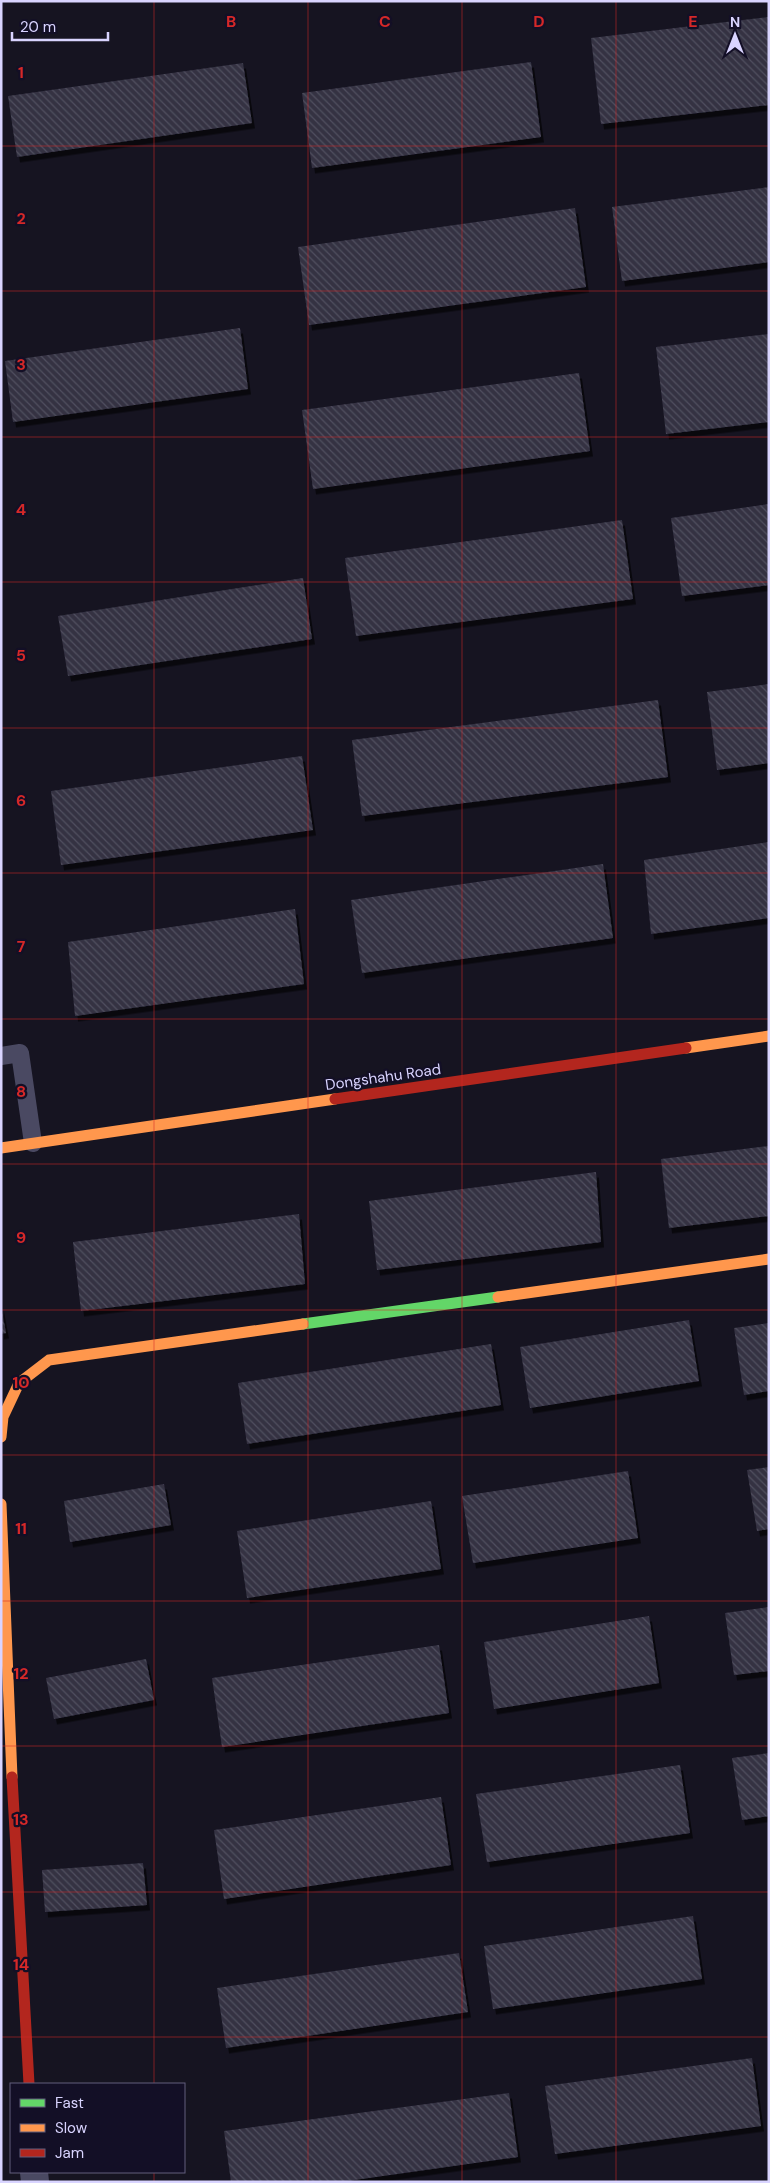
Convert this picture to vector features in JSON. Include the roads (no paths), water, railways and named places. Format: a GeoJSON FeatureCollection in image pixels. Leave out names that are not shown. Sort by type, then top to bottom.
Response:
{"type":"FeatureCollection","features":[{"type":"Feature","properties":{"kind":"street","name":"Dongshahu Road"},"geometry":{"type":"LineString","coordinates":[[1,1148],[769,1036]]}},
{"type":"Feature","properties":{"kind":"street"},"geometry":{"type":"LineString","coordinates":[[1,1437],[3,1417],[19,1383],[50,1360],[769,1259]]}},
{"type":"Feature","properties":{"kind":"street"},"geometry":{"type":"LineString","coordinates":[[1,1504],[17,1898],[29,2083]]}},
{"type":"Feature","properties":{"kind":"lane"},"geometry":{"type":"LineString","coordinates":[[1,1056],[20,1053],[33,1143]]}}]}
